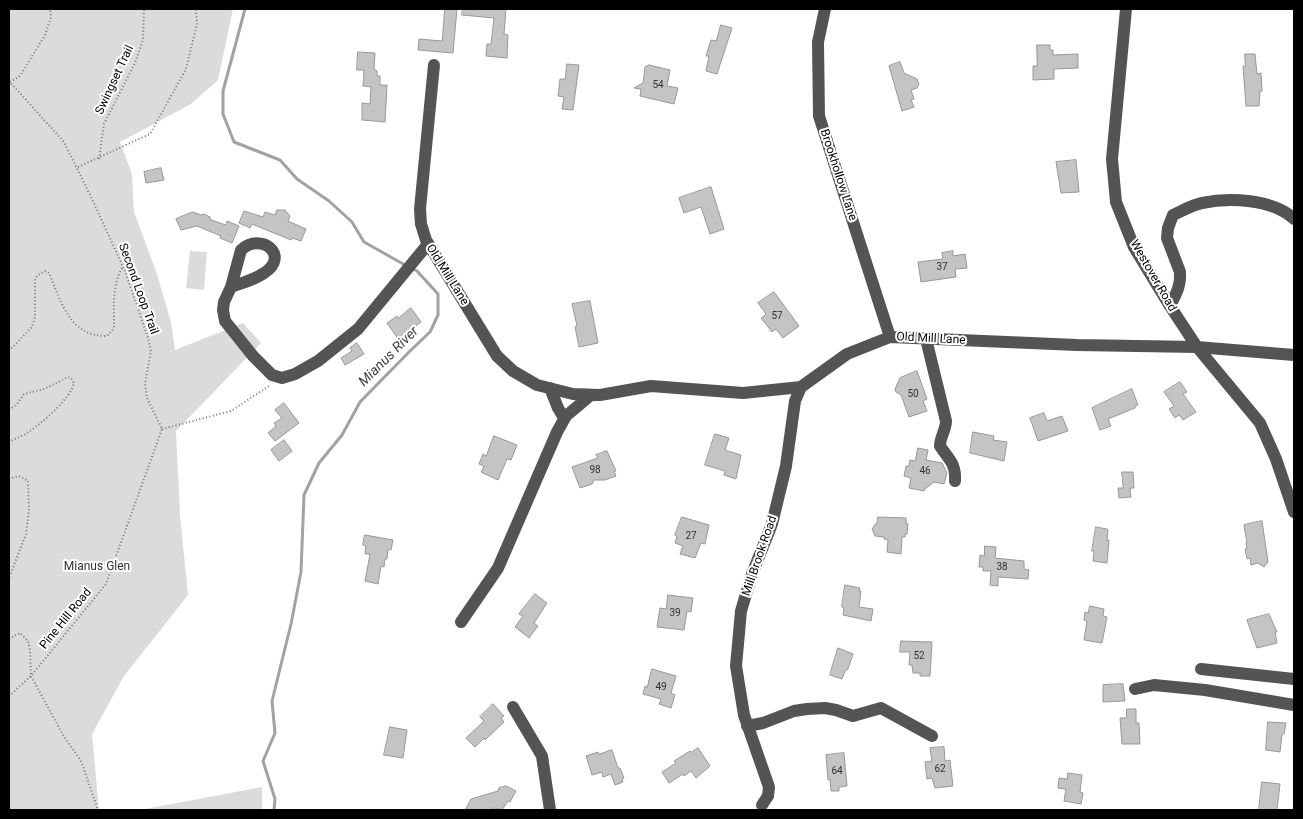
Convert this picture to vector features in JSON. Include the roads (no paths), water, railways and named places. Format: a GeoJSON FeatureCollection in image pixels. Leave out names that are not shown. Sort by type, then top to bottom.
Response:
{"type":"FeatureCollection","features":[{"type":"Feature","properties":{"kind":"street","name":"Brookhollow Lane"},"geometry":{"type":"LineString","coordinates":[[825,9],[818,42],[819,116],[890,337]]}},
{"type":"Feature","properties":{"kind":"street","name":"Westover Road"},"geometry":{"type":"LineString","coordinates":[[1126,9],[1112,159],[1116,202],[1134,247],[1170,306],[1197,347],[1260,423],[1291,492],[1294,512]]}},
{"type":"Feature","properties":{"kind":"street","name":"Old Mill Lane"},"geometry":{"type":"LineString","coordinates":[[434,65],[420,209],[421,224],[428,244],[497,356],[513,371],[536,385],[573,394],[591,395],[651,386],[743,393],[802,387],[847,354],[890,337],[1077,345],[1197,347],[1294,355]]}},
{"type":"Feature","properties":{"kind":"street"},"geometry":{"type":"LineString","coordinates":[[1170,306],[1180,286],[1180,272],[1167,238],[1168,228],[1173,215],[1201,203],[1257,201],[1288,213],[1294,219]]}},
{"type":"Feature","properties":{"kind":"street"},"geometry":{"type":"LineString","coordinates":[[231,287],[222,310],[226,320],[253,356],[272,375],[282,378],[295,374],[318,361],[358,330],[428,244]]}},
{"type":"Feature","properties":{"kind":"street"},"geometry":{"type":"LineString","coordinates":[[926,339],[946,421],[944,434],[940,439],[940,446],[950,458],[955,472],[955,481]]}},
{"type":"Feature","properties":{"kind":"street","name":"Mill Brook Road"},"geometry":{"type":"LineString","coordinates":[[762,809],[768,796],[769,787],[747,726],[736,666],[741,611],[752,574],[771,529],[786,466],[795,401],[802,387]]}},
{"type":"Feature","properties":{"kind":"street"},"geometry":{"type":"LineString","coordinates":[[550,388],[564,418]]}},
{"type":"Feature","properties":{"kind":"street"},"geometry":{"type":"LineString","coordinates":[[461,622],[498,568],[564,418],[591,395]]}},
{"type":"Feature","properties":{"kind":"street"},"geometry":{"type":"LineString","coordinates":[[1201,669],[1294,679]]}},
{"type":"Feature","properties":{"kind":"street"},"geometry":{"type":"LineString","coordinates":[[1135,689],[1154,685],[1205,690],[1294,705]]}},
{"type":"Feature","properties":{"kind":"street"},"geometry":{"type":"LineString","coordinates":[[513,707],[542,756],[550,810]]}},
{"type":"Feature","properties":{"kind":"street"},"geometry":{"type":"LineString","coordinates":[[747,726],[763,723],[794,711],[807,709],[825,708],[853,716],[881,708],[932,736]]}},
{"type":"Feature","properties":{"kind":"waterway","name":"Mianus River"},"geometry":{"type":"LineString","coordinates":[[245,9],[223,91],[223,114],[234,142],[280,160],[297,179],[329,201],[352,222],[364,242],[405,265]]}},
{"type":"Feature","properties":{"kind":"waterway","name":"Mianus River"},"geometry":{"type":"LineString","coordinates":[[274,810],[275,799],[263,761],[275,733],[272,701],[291,624],[301,572],[304,495],[319,463],[342,435],[360,402],[430,332],[438,315],[438,294],[417,271],[411,268]]}},
{"type":"Feature","properties":{"kind":"park label","name":"Mianus Glen"},"geometry":{"type":"Point","coordinates":[97,567]}}]}
